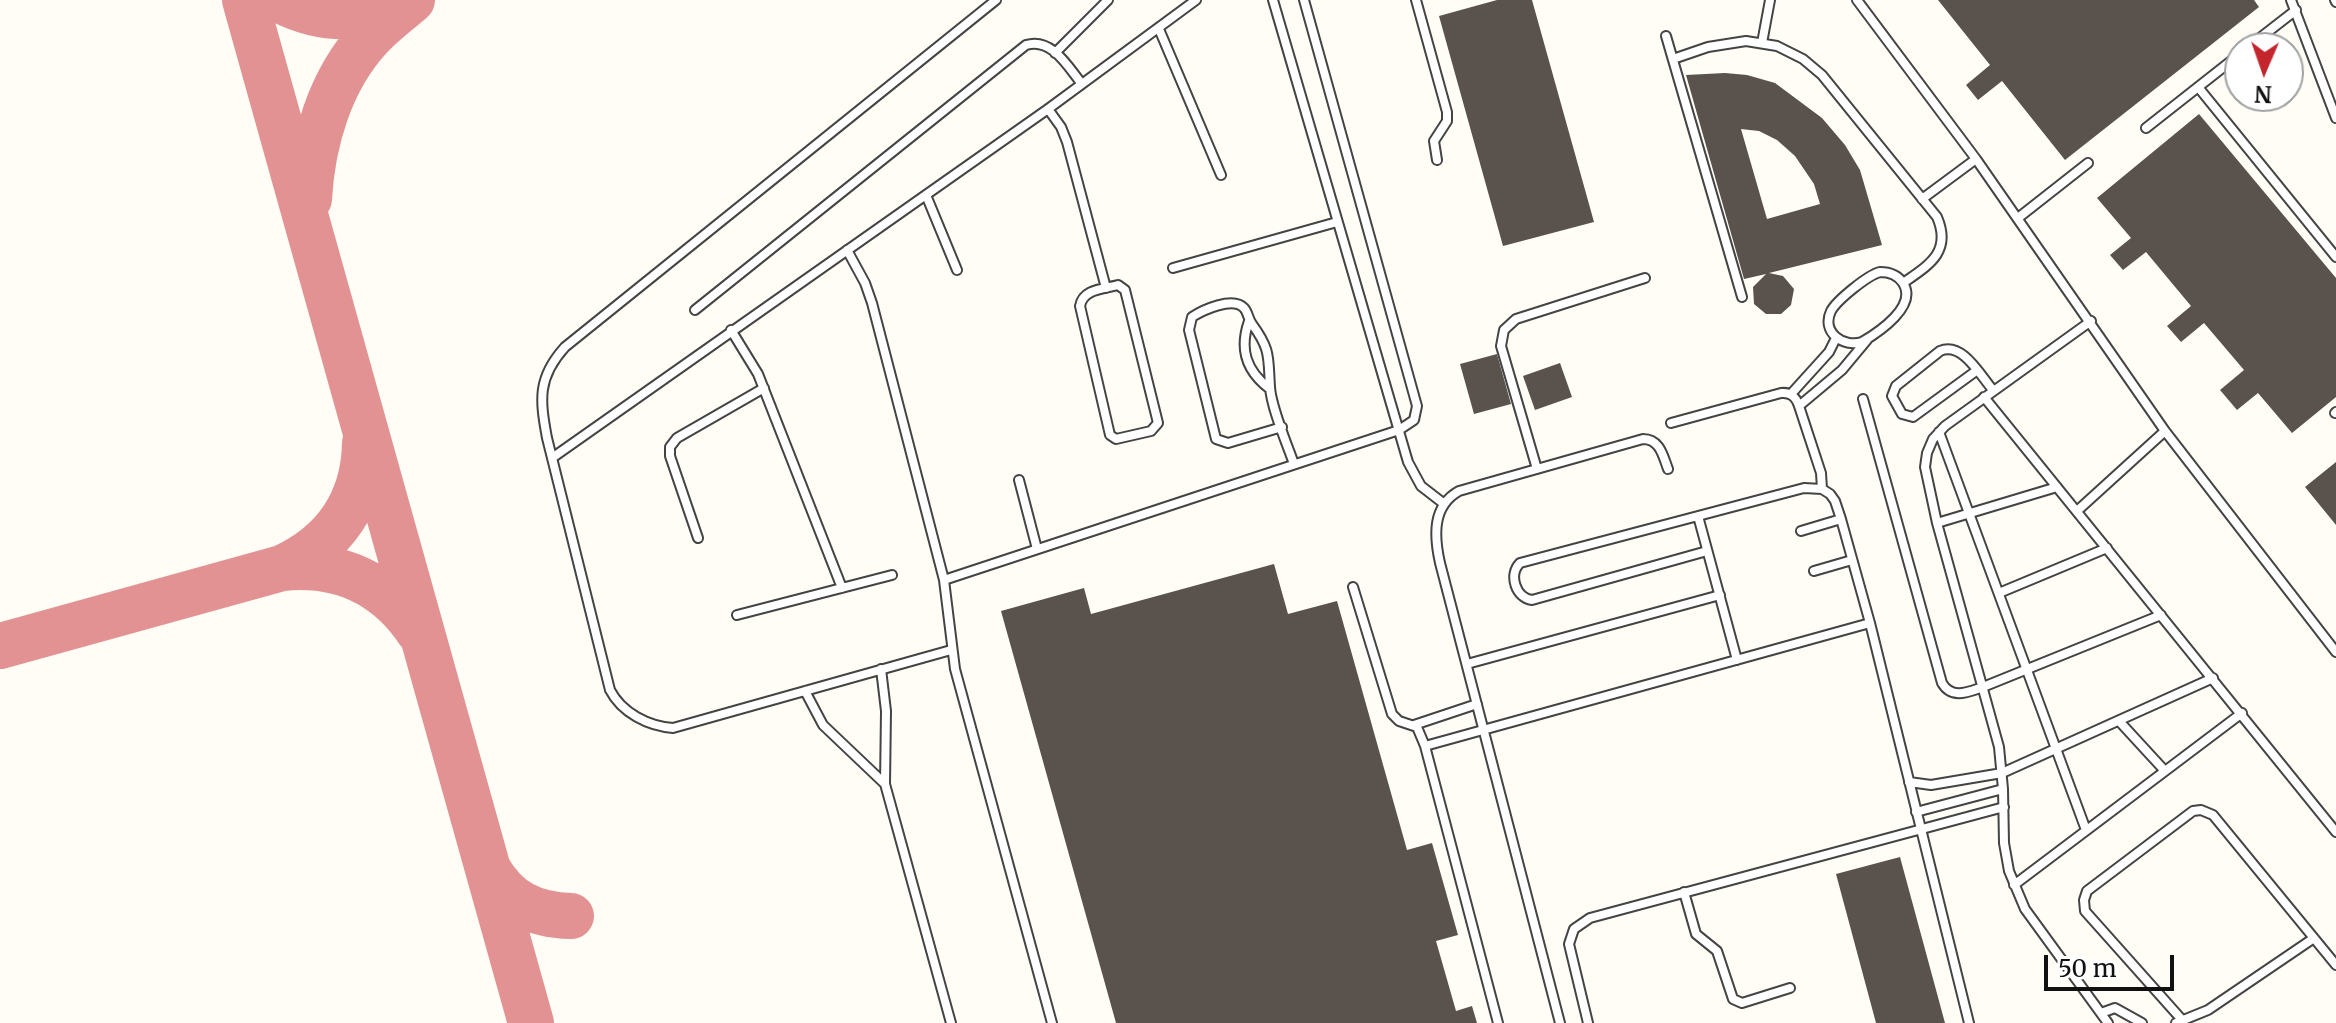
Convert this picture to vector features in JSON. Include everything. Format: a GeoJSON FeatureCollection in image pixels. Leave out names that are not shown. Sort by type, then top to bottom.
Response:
{"type":"FeatureCollection","features":[{"type":"Feature","properties":{"kind":"lane"},"geometry":{"type":"LineString","coordinates":[[951,650],[673,728],[649,723],[624,709],[610,690],[543,419],[542,388],[553,360],[565,347],[996,0]]}},
{"type":"Feature","properties":{"kind":"lane"},"geometry":{"type":"LineString","coordinates":[[1055,53],[1108,0]]}},
{"type":"Feature","properties":{"kind":"lane"},"geometry":{"type":"LineString","coordinates":[[552,458],[1048,109],[1196,0]]}},
{"type":"Feature","properties":{"kind":"lane"},"geometry":{"type":"LineString","coordinates":[[1273,0],[1399,430],[1415,477],[1426,492],[1443,503]]}},
{"type":"Feature","properties":{"kind":"lane"},"geometry":{"type":"LineString","coordinates":[[944,580],[1399,430],[1414,420],[1417,406],[1304,0]]}},
{"type":"Feature","properties":{"kind":"lane"},"geometry":{"type":"LineString","coordinates":[[1416,0],[1447,112],[1447,121],[1434,141],[1437,160]]}},
{"type":"Feature","properties":{"kind":"lane"},"geometry":{"type":"LineString","coordinates":[[1762,43],[1770,0]]}},
{"type":"Feature","properties":{"kind":"lane"},"geometry":{"type":"LineString","coordinates":[[1857,0],[1976,159],[2165,431],[2336,652]]}},
{"type":"Feature","properties":{"kind":"lane"},"geometry":{"type":"LineString","coordinates":[[2291,0],[2336,118]]}},
{"type":"Feature","properties":{"kind":"lane"},"geometry":{"type":"LineString","coordinates":[[2268,32],[2296,10]]}},
{"type":"Feature","properties":{"kind":"lane"},"geometry":{"type":"LineString","coordinates":[[1159,29],[1221,175]]}},
{"type":"Feature","properties":{"kind":"lane"},"geometry":{"type":"LineString","coordinates":[[1666,36],[1742,297]]}},
{"type":"Feature","properties":{"kind":"lane"},"geometry":{"type":"LineString","coordinates":[[1673,59],[1731,42],[1762,43],[1792,52],[1822,75],[1937,217],[1942,233],[1941,242],[1930,264],[1903,283]]}},
{"type":"Feature","properties":{"kind":"lane"},"geometry":{"type":"LineString","coordinates":[[695,310],[1026,45],[1043,43],[1082,84]]}},
{"type":"Feature","properties":{"kind":"lane"},"geometry":{"type":"LineString","coordinates":[[2146,128],[2224,67]]}},
{"type":"Feature","properties":{"kind":"lane"},"geometry":{"type":"LineString","coordinates":[[2198,87],[2336,257]]}},
{"type":"Feature","properties":{"kind":"lane"},"geometry":{"type":"LineString","coordinates":[[1048,109],[1067,142],[1106,288]]}},
{"type":"Feature","properties":{"kind":"lane"},"geometry":{"type":"LineString","coordinates":[[1922,199],[1976,159]]}},
{"type":"Feature","properties":{"kind":"lane"},"geometry":{"type":"LineString","coordinates":[[2018,218],[2088,163]]}},
{"type":"Feature","properties":{"kind":"lane"},"geometry":{"type":"LineString","coordinates":[[926,195],[957,270]]}},
{"type":"Feature","properties":{"kind":"lane"},"geometry":{"type":"LineString","coordinates":[[1173,268],[1337,222]]}},
{"type":"Feature","properties":{"kind":"lane"},"geometry":{"type":"LineString","coordinates":[[847,250],[872,303],[944,580],[951,650],[1052,1023]]}},
{"type":"Feature","properties":{"kind":"lane"},"geometry":{"type":"LineString","coordinates":[[1799,406],[1842,370],[1868,338],[1903,308],[1907,295],[1903,283],[1887,272],[1868,277],[1830,313],[1829,326],[1836,338],[1855,344],[1868,338]]}},
{"type":"Feature","properties":{"kind":"lane"},"geometry":{"type":"LineString","coordinates":[[1537,469],[1501,346],[1504,330],[1516,319],[1645,278]]}},
{"type":"Feature","properties":{"kind":"lane"},"geometry":{"type":"LineString","coordinates":[[1118,285],[1125,290],[1158,420],[1154,430],[1116,439],[1110,435],[1080,306],[1084,295],[1106,288],[1118,285]]}},
{"type":"Feature","properties":{"kind":"lane"},"geometry":{"type":"LineString","coordinates":[[1282,427],[1228,443],[1219,442],[1214,436],[1189,330],[1190,321],[1196,314],[1233,303],[1246,310],[1249,321],[1266,345],[1270,389],[1294,464]]}},
{"type":"Feature","properties":{"kind":"lane"},"geometry":{"type":"LineString","coordinates":[[1249,321],[1245,333],[1246,359],[1251,371],[1270,389]]}},
{"type":"Feature","properties":{"kind":"lane"},"geometry":{"type":"LineString","coordinates":[[2091,321],[1939,432],[1927,453],[1925,467],[1937,523],[1999,747],[2006,857],[2014,885],[2025,909],[2108,1023]]}},
{"type":"Feature","properties":{"kind":"lane"},"geometry":{"type":"LineString","coordinates":[[731,330],[752,360],[842,588]]}},
{"type":"Feature","properties":{"kind":"lane"},"geometry":{"type":"LineString","coordinates":[[1791,394],[1829,352],[1836,338]]}},
{"type":"Feature","properties":{"kind":"lane"},"geometry":{"type":"LineString","coordinates":[[1976,371],[1913,417],[1902,414],[1892,396],[1896,386],[1944,349],[1958,350],[1993,390]]}},
{"type":"Feature","properties":{"kind":"lane"},"geometry":{"type":"LineString","coordinates":[[698,538],[670,456],[670,447],[677,438],[764,388]]}},
{"type":"Feature","properties":{"kind":"lane"},"geometry":{"type":"LineString","coordinates":[[1671,423],[1781,393],[1791,394],[1797,399],[1821,473],[1822,489]]}},
{"type":"Feature","properties":{"kind":"lane"},"geometry":{"type":"LineString","coordinates":[[1984,397],[2336,832]]}},
{"type":"Feature","properties":{"kind":"lane"},"geometry":{"type":"LineString","coordinates":[[1863,399],[1944,688],[1954,694],[1983,687],[2161,615]]}},
{"type":"Feature","properties":{"kind":"lane"},"geometry":{"type":"LineString","coordinates":[[2077,511],[2165,431]]}},
{"type":"Feature","properties":{"kind":"lane"},"geometry":{"type":"LineString","coordinates":[[1939,432],[2086,830]]}},
{"type":"Feature","properties":{"kind":"lane"},"geometry":{"type":"LineString","coordinates":[[1560,1023],[1438,551],[1436,525],[1443,503],[1459,491],[1649,439],[1657,444],[1668,469]]}},
{"type":"Feature","properties":{"kind":"lane"},"geometry":{"type":"LineString","coordinates":[[1019,480],[1037,549]]}},
{"type":"Feature","properties":{"kind":"lane"},"geometry":{"type":"LineString","coordinates":[[1937,523],[2057,487]]}},
{"type":"Feature","properties":{"kind":"lane"},"geometry":{"type":"LineString","coordinates":[[1707,551],[1532,600],[1519,594],[1514,571],[1520,563],[1804,488],[1822,489],[1835,501],[1870,623],[1969,1023]]}},
{"type":"Feature","properties":{"kind":"lane"},"geometry":{"type":"LineString","coordinates":[[1698,516],[1737,660]]}},
{"type":"Feature","properties":{"kind":"lane"},"geometry":{"type":"LineString","coordinates":[[1801,531],[1841,519]]}},
{"type":"Feature","properties":{"kind":"lane"},"geometry":{"type":"LineString","coordinates":[[1999,593],[2107,548]]}},
{"type":"Feature","properties":{"kind":"lane"},"geometry":{"type":"LineString","coordinates":[[1814,571],[1852,560]]}},
{"type":"Feature","properties":{"kind":"lane"},"geometry":{"type":"LineString","coordinates":[[737,615],[892,575]]}},
{"type":"Feature","properties":{"kind":"lane"},"geometry":{"type":"LineString","coordinates":[[1353,587],[1392,714],[1399,721],[1414,725],[1477,704]]}},
{"type":"Feature","properties":{"kind":"lane"},"geometry":{"type":"LineString","coordinates":[[1467,664],[1720,595]]}},
{"type":"Feature","properties":{"kind":"lane"},"geometry":{"type":"LineString","coordinates":[[1425,746],[1870,623]]}},
{"type":"Feature","properties":{"kind":"lane"},"geometry":{"type":"LineString","coordinates":[[881,669],[886,711],[885,784],[951,1023]]}},
{"type":"Feature","properties":{"kind":"lane"},"geometry":{"type":"LineString","coordinates":[[1909,782],[1931,785],[2002,773],[2213,678]]}},
{"type":"Feature","properties":{"kind":"lane"},"geometry":{"type":"LineString","coordinates":[[805,691],[823,725],[885,784]]}},
{"type":"Feature","properties":{"kind":"lane"},"geometry":{"type":"LineString","coordinates":[[2014,885],[2242,713]]}},
{"type":"Feature","properties":{"kind":"lane"},"geometry":{"type":"LineString","coordinates":[[2119,721],[2165,771]]}},
{"type":"Feature","properties":{"kind":"lane"},"geometry":{"type":"LineString","coordinates":[[1414,725],[1425,746],[1498,1023]]}},
{"type":"Feature","properties":{"kind":"lane"},"geometry":{"type":"LineString","coordinates":[[1916,812],[2003,789]]}},
{"type":"Feature","properties":{"kind":"lane"},"geometry":{"type":"LineString","coordinates":[[1588,1023],[1569,952],[1570,936],[1574,929],[1590,918],[2004,807]]}},
{"type":"Feature","properties":{"kind":"lane"},"geometry":{"type":"LineString","coordinates":[[2314,938],[2208,1010],[2180,1022],[2085,911],[2084,900],[2087,891],[2185,815],[2201,810],[2213,815],[2314,938],[2336,965]]}},
{"type":"Feature","properties":{"kind":"lane"},"geometry":{"type":"LineString","coordinates":[[1684,892],[1696,934],[1717,951],[1733,999],[1742,1003],[1790,988]]}},
{"type":"Feature","properties":{"kind":"lane"},"geometry":{"type":"LineString","coordinates":[[2101,1013],[2115,1008],[2142,1023]]}},
{"type":"Feature","properties":{"kind":"building"},"geometry":{"type":"Polygon","coordinates":[[[1497,0],[1532,0],[1594,222],[1503,246],[1439,16],[1497,0]]]}},
{"type":"Feature","properties":{"kind":"building"},"geometry":{"type":"Polygon","coordinates":[[[1938,0],[2254,0],[2259,7],[2065,160],[2002,81],[1978,100],[1966,85],[1990,65],[1938,0]]]}},
{"type":"Feature","properties":{"kind":"building"},"geometry":{"type":"Polygon","coordinates":[[[1725,73],[1775,83],[1822,118],[1845,145],[1860,170],[1882,245],[1769,273],[1783,276],[1794,289],[1791,305],[1781,314],[1766,314],[1754,304],[1753,287],[1766,274],[1744,279],[1686,75],[1725,73]],[[1741,129],[1767,219],[1820,204],[1814,184],[1795,156],[1777,140],[1759,131],[1741,129]]]}},
{"type":"Feature","properties":{"kind":"building"},"geometry":{"type":"Polygon","coordinates":[[[2199,114],[2336,278],[2336,397],[2292,433],[2258,393],[2237,410],[2220,390],[2244,370],[2204,323],[2181,342],[2167,326],[2191,306],[2146,252],[2123,270],[2110,255],[2131,238],[2097,198],[2199,114]]]}},
{"type":"Feature","properties":{"kind":"building"},"geometry":{"type":"Polygon","coordinates":[[[1497,354],[1511,404],[1474,414],[1460,364],[1497,354]]]}},
{"type":"Feature","properties":{"kind":"building"},"geometry":{"type":"Polygon","coordinates":[[[1560,363],[1572,397],[1535,410],[1523,376],[1560,363]]]}},
{"type":"Feature","properties":{"kind":"building"},"geometry":{"type":"Polygon","coordinates":[[[2336,462],[2336,525],[2305,487],[2336,462]]]}},
{"type":"Feature","properties":{"kind":"building"},"geometry":{"type":"Polygon","coordinates":[[[1274,564],[1288,614],[1337,601],[1407,850],[1432,843],[1458,935],[1436,941],[1456,1011],[1472,1006],[1477,1023],[1116,1023],[1001,611],[1084,588],[1091,614],[1274,564]]]}},
{"type":"Feature","properties":{"kind":"building"},"geometry":{"type":"Polygon","coordinates":[[[1900,857],[1945,1023],[1876,1023],[1836,874],[1900,857]]]}},
{"type":"Feature","properties":{"kind":"taxiway"},"geometry":{"type":"LineString","coordinates":[[245,0],[531,1023]]}},
{"type":"Feature","properties":{"kind":"taxiway"},"geometry":{"type":"LineString","coordinates":[[280,0],[310,12],[341,16],[371,14],[402,3]]}},
{"type":"Feature","properties":{"kind":"taxiway"},"geometry":{"type":"LineString","coordinates":[[309,199],[319,134],[344,72],[370,37],[412,0]]}},
{"type":"Feature","properties":{"kind":"taxiway"},"geometry":{"type":"LineString","coordinates":[[0,646],[282,568],[301,558],[331,533],[352,502],[359,484],[365,443]]}},
{"type":"Feature","properties":{"kind":"taxiway"},"geometry":{"type":"LineString","coordinates":[[282,568],[323,569],[360,580],[392,601],[419,632]]}},
{"type":"Feature","properties":{"kind":"taxiway"},"geometry":{"type":"LineString","coordinates":[[488,869],[504,890],[522,904],[545,913],[571,916]]}}]}
